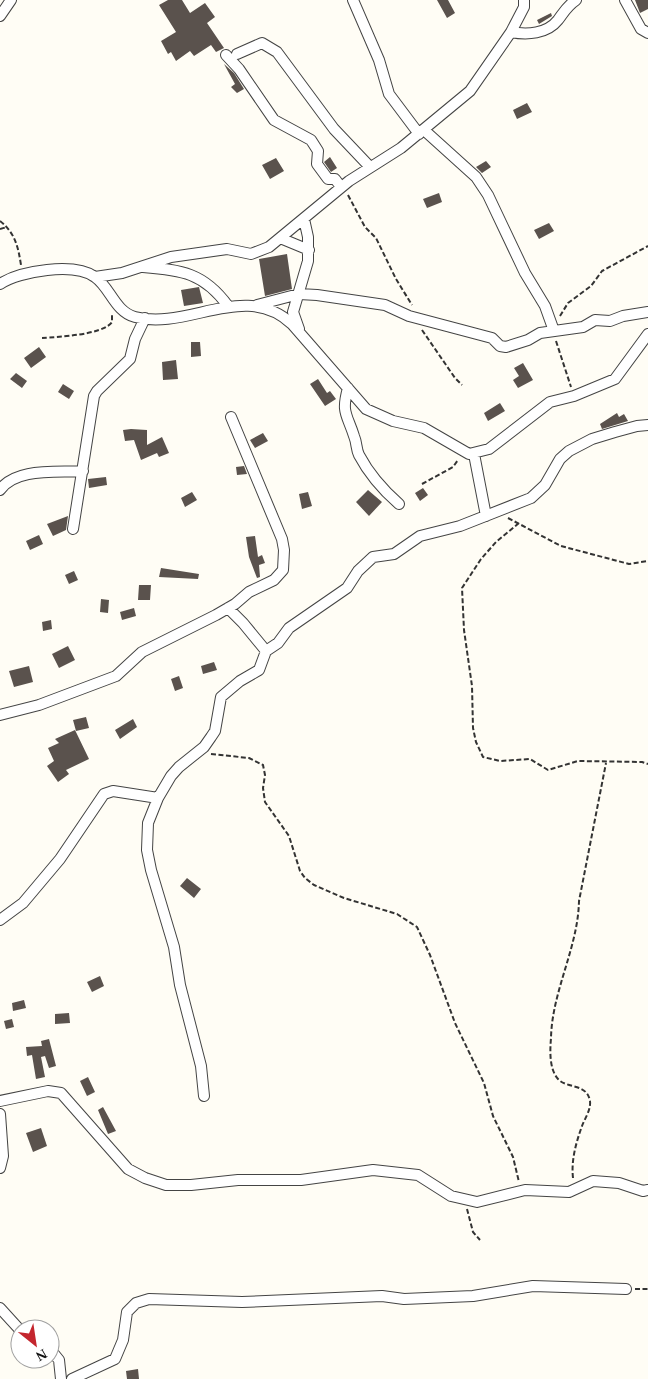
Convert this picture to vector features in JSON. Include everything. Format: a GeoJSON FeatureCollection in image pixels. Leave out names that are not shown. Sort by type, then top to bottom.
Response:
{"type":"FeatureCollection","features":[{"type":"Feature","properties":{"kind":"street"},"geometry":{"type":"LineString","coordinates":[[0,16],[11,0]]}},
{"type":"Feature","properties":{"kind":"street"},"geometry":{"type":"LineString","coordinates":[[353,0],[379,60],[389,94],[422,132],[476,177],[488,195],[525,273],[545,306],[554,331]]}},
{"type":"Feature","properties":{"kind":"street"},"geometry":{"type":"LineString","coordinates":[[0,284],[24,275],[55,269],[78,271],[95,277],[113,276],[138,266],[170,257],[227,249],[251,254],[261,251],[280,238],[341,188],[422,132],[470,91],[511,32],[524,7],[524,0]]}},
{"type":"Feature","properties":{"kind":"street"},"geometry":{"type":"LineString","coordinates":[[511,32],[534,33],[550,28],[559,19],[566,7],[576,0]]}},
{"type":"Feature","properties":{"kind":"street"},"geometry":{"type":"LineString","coordinates":[[624,0],[641,29],[648,33]]}},
{"type":"Feature","properties":{"kind":"street"},"geometry":{"type":"LineString","coordinates":[[237,54],[262,43],[277,52],[334,128],[370,167]]}},
{"type":"Feature","properties":{"kind":"street"},"geometry":{"type":"LineString","coordinates":[[226,55],[239,69],[274,120],[311,140],[318,151],[317,164],[328,179],[335,179],[341,188]]}},
{"type":"Feature","properties":{"kind":"street"},"geometry":{"type":"LineString","coordinates":[[300,332],[293,312],[306,272],[309,250],[304,219]]}},
{"type":"Feature","properties":{"kind":"street"},"geometry":{"type":"LineString","coordinates":[[280,238],[309,250]]}},
{"type":"Feature","properties":{"kind":"street"},"geometry":{"type":"LineString","coordinates":[[138,266],[190,273],[221,297],[228,306]]}},
{"type":"Feature","properties":{"kind":"street"},"geometry":{"type":"LineString","coordinates":[[95,277],[113,300],[133,317],[172,317],[228,306],[257,305],[299,294],[379,304],[418,319],[492,338],[503,347],[524,342],[540,333],[584,327],[595,320],[610,321],[623,316],[648,312]]}},
{"type":"Feature","properties":{"kind":"street"},"geometry":{"type":"LineString","coordinates":[[257,305],[285,317],[300,332],[357,400],[373,414],[424,428],[463,451],[474,454],[488,449],[550,402],[574,396],[616,379],[648,334]]}},
{"type":"Feature","properties":{"kind":"street"},"geometry":{"type":"LineString","coordinates":[[73,529],[94,396],[130,359],[145,318]]}},
{"type":"Feature","properties":{"kind":"street"},"geometry":{"type":"LineString","coordinates":[[348,388],[344,402],[345,416],[356,439],[360,456],[373,478],[399,504]]}},
{"type":"Feature","properties":{"kind":"street"},"geometry":{"type":"LineString","coordinates":[[0,715],[40,704],[116,676],[142,652],[228,608],[249,592],[278,577],[283,570],[284,550],[278,527],[231,417]]}},
{"type":"Feature","properties":{"kind":"street"},"geometry":{"type":"LineString","coordinates":[[204,1096],[202,1066],[180,985],[174,947],[157,892],[148,850],[148,823],[158,798],[179,767],[204,747],[215,731],[221,696],[259,670],[266,651],[278,644],[289,628],[347,588],[358,571],[373,557],[394,554],[420,536],[460,526],[536,495],[545,485],[560,458],[569,451],[592,439],[636,426],[648,425]]}},
{"type":"Feature","properties":{"kind":"street"},"geometry":{"type":"LineString","coordinates":[[474,454],[490,514]]}},
{"type":"Feature","properties":{"kind":"street"},"geometry":{"type":"LineString","coordinates":[[0,490],[6,482],[19,476],[83,471]]}},
{"type":"Feature","properties":{"kind":"street"},"geometry":{"type":"LineString","coordinates":[[228,608],[266,651]]}},
{"type":"Feature","properties":{"kind":"street"},"geometry":{"type":"LineString","coordinates":[[0,920],[22,903],[55,864],[104,794],[114,791],[158,798]]}},
{"type":"Feature","properties":{"kind":"street"},"geometry":{"type":"LineString","coordinates":[[0,1101],[48,1091],[61,1093],[128,1169],[145,1178],[166,1185],[191,1185],[238,1180],[301,1180],[360,1170],[418,1175],[441,1191],[463,1200],[477,1202],[520,1191],[558,1192],[573,1189],[593,1181],[606,1181],[643,1191],[648,1190]]}},
{"type":"Feature","properties":{"kind":"street"},"geometry":{"type":"LineString","coordinates":[[0,1114],[3,1156],[0,1168]]}},
{"type":"Feature","properties":{"kind":"street"},"geometry":{"type":"LineString","coordinates":[[72,1379],[115,1359],[123,1340],[126,1312],[136,1303],[149,1299],[242,1302],[382,1296],[404,1299],[473,1296],[534,1286],[626,1289]]}},
{"type":"Feature","properties":{"kind":"street"},"geometry":{"type":"LineString","coordinates":[[0,1308],[10,1319]]}},
{"type":"Feature","properties":{"kind":"path"},"geometry":{"type":"LineString","coordinates":[[341,188],[349,197],[365,227],[376,238],[396,280],[418,319],[451,372],[462,385]]}},
{"type":"Feature","properties":{"kind":"path"},"geometry":{"type":"LineString","coordinates":[[0,221],[8,227],[18,246],[24,275]]}},
{"type":"Feature","properties":{"kind":"path"},"geometry":{"type":"LineString","coordinates":[[0,229],[8,227]]}},
{"type":"Feature","properties":{"kind":"path"},"geometry":{"type":"LineString","coordinates":[[574,396],[554,331],[560,316],[571,300],[591,286],[602,272],[648,246]]}},
{"type":"Feature","properties":{"kind":"path"},"geometry":{"type":"LineString","coordinates":[[42,338],[62,337],[106,328],[112,322],[113,300]]}},
{"type":"Feature","properties":{"kind":"path"},"geometry":{"type":"LineString","coordinates":[[422,484],[453,467],[463,451]]}},
{"type":"Feature","properties":{"kind":"path"},"geometry":{"type":"LineString","coordinates":[[490,514],[519,523],[560,546],[630,564],[648,561]]}},
{"type":"Feature","properties":{"kind":"path"},"geometry":{"type":"LineString","coordinates":[[519,523],[496,542],[481,559],[462,588],[464,630],[472,686],[476,742],[480,754],[486,758],[500,761],[530,759],[548,770],[572,762],[642,762],[648,764]]}},
{"type":"Feature","properties":{"kind":"path"},"geometry":{"type":"LineString","coordinates":[[196,753],[249,758],[263,765],[266,775],[263,788],[265,802],[290,836],[300,871],[305,878],[314,885],[344,898],[397,914],[417,927],[456,1023],[484,1083],[499,1131],[513,1157],[520,1191]]}},
{"type":"Feature","properties":{"kind":"path"},"geometry":{"type":"LineString","coordinates":[[573,1189],[574,1154],[590,1109],[590,1099],[584,1090],[558,1080],[553,1071],[550,1037],[556,1005],[578,923],[579,901],[606,763]]}},
{"type":"Feature","properties":{"kind":"path"},"geometry":{"type":"LineString","coordinates":[[463,1200],[472,1232],[480,1240]]}},
{"type":"Feature","properties":{"kind":"building"},"geometry":{"type":"Polygon","coordinates":[[[168,0],[182,0],[190,13],[205,3],[215,17],[207,23],[224,48],[216,52],[211,45],[194,56],[190,51],[176,61],[171,52],[168,54],[161,41],[176,32],[159,5],[168,0]]]}},
{"type":"Feature","properties":{"kind":"building"},"geometry":{"type":"Polygon","coordinates":[[[437,0],[448,0],[455,13],[447,18],[437,0]]]}},
{"type":"Feature","properties":{"kind":"building"},"geometry":{"type":"Polygon","coordinates":[[[635,0],[648,0],[648,9],[640,13],[635,0]]]}},
{"type":"Feature","properties":{"kind":"building"},"geometry":{"type":"Polygon","coordinates":[[[551,13],[552,16],[539,24],[537,20],[551,13]]]}},
{"type":"Feature","properties":{"kind":"building"},"geometry":{"type":"Polygon","coordinates":[[[224,64],[234,73],[244,89],[237,93],[231,87],[235,84],[224,64]]]}},
{"type":"Feature","properties":{"kind":"building"},"geometry":{"type":"Polygon","coordinates":[[[527,103],[532,112],[517,119],[513,110],[527,103]]]}},
{"type":"Feature","properties":{"kind":"building"},"geometry":{"type":"Polygon","coordinates":[[[330,157],[337,168],[331,172],[324,162],[330,157]]]}},
{"type":"Feature","properties":{"kind":"building"},"geometry":{"type":"Polygon","coordinates":[[[276,158],[284,171],[270,179],[262,165],[276,158]]]}},
{"type":"Feature","properties":{"kind":"building"},"geometry":{"type":"Polygon","coordinates":[[[486,161],[491,167],[482,173],[476,167],[486,161]]]}},
{"type":"Feature","properties":{"kind":"building"},"geometry":{"type":"Polygon","coordinates":[[[439,193],[442,202],[427,208],[423,199],[439,193]]]}},
{"type":"Feature","properties":{"kind":"building"},"geometry":{"type":"Polygon","coordinates":[[[549,223],[554,231],[539,239],[534,230],[549,223]]]}},
{"type":"Feature","properties":{"kind":"building"},"geometry":{"type":"Polygon","coordinates":[[[287,254],[292,289],[265,296],[259,259],[287,254]]]}},
{"type":"Feature","properties":{"kind":"building"},"geometry":{"type":"Polygon","coordinates":[[[199,287],[203,303],[184,306],[181,290],[199,287]]]}},
{"type":"Feature","properties":{"kind":"building"},"geometry":{"type":"Polygon","coordinates":[[[191,342],[200,342],[201,356],[191,357],[191,342]]]}},
{"type":"Feature","properties":{"kind":"building"},"geometry":{"type":"Polygon","coordinates":[[[39,347],[46,357],[31,368],[24,358],[39,347]]]}},
{"type":"Feature","properties":{"kind":"building"},"geometry":{"type":"Polygon","coordinates":[[[176,360],[178,379],[163,380],[162,362],[176,360]]]}},
{"type":"Feature","properties":{"kind":"building"},"geometry":{"type":"Polygon","coordinates":[[[523,363],[533,380],[518,388],[513,380],[519,376],[514,368],[523,363]]]}},
{"type":"Feature","properties":{"kind":"building"},"geometry":{"type":"Polygon","coordinates":[[[16,373],[27,381],[22,388],[10,379],[16,373]]]}},
{"type":"Feature","properties":{"kind":"building"},"geometry":{"type":"Polygon","coordinates":[[[318,379],[327,393],[330,391],[336,399],[325,406],[310,384],[318,379]]]}},
{"type":"Feature","properties":{"kind":"building"},"geometry":{"type":"Polygon","coordinates":[[[63,384],[74,391],[69,399],[58,392],[63,384]]]}},
{"type":"Feature","properties":{"kind":"building"},"geometry":{"type":"Polygon","coordinates":[[[500,403],[505,411],[488,421],[484,413],[500,403]]]}},
{"type":"Feature","properties":{"kind":"building"},"geometry":{"type":"Polygon","coordinates":[[[617,413],[619,417],[624,414],[628,421],[602,429],[600,424],[617,413]]]}},
{"type":"Feature","properties":{"kind":"building"},"geometry":{"type":"Polygon","coordinates":[[[123,430],[147,430],[147,445],[162,437],[169,453],[159,457],[157,453],[141,460],[134,440],[125,441],[123,430]]]}},
{"type":"Feature","properties":{"kind":"building"},"geometry":{"type":"Polygon","coordinates":[[[263,433],[268,441],[255,448],[250,440],[263,433]]]}},
{"type":"Feature","properties":{"kind":"building"},"geometry":{"type":"Polygon","coordinates":[[[244,466],[247,474],[237,475],[236,467],[244,466]]]}},
{"type":"Feature","properties":{"kind":"building"},"geometry":{"type":"Polygon","coordinates":[[[106,477],[107,485],[89,488],[88,479],[106,477]]]}},
{"type":"Feature","properties":{"kind":"building"},"geometry":{"type":"Polygon","coordinates":[[[423,488],[428,495],[420,501],[415,493],[423,488]]]}},
{"type":"Feature","properties":{"kind":"building"},"geometry":{"type":"Polygon","coordinates":[[[368,490],[382,502],[369,516],[356,502],[368,490]]]}},
{"type":"Feature","properties":{"kind":"building"},"geometry":{"type":"Polygon","coordinates":[[[192,492],[197,500],[185,507],[181,498],[192,492]]]}},
{"type":"Feature","properties":{"kind":"building"},"geometry":{"type":"Polygon","coordinates":[[[308,492],[312,506],[302,509],[299,494],[308,492]]]}},
{"type":"Feature","properties":{"kind":"building"},"geometry":{"type":"Polygon","coordinates":[[[68,516],[66,530],[53,536],[47,524],[68,516]]]}},
{"type":"Feature","properties":{"kind":"building"},"geometry":{"type":"Polygon","coordinates":[[[39,535],[43,544],[30,550],[26,541],[39,535]]]}},
{"type":"Feature","properties":{"kind":"building"},"geometry":{"type":"Polygon","coordinates":[[[255,536],[258,557],[262,555],[265,563],[259,565],[260,577],[257,578],[249,557],[246,537],[255,536]]]}},
{"type":"Feature","properties":{"kind":"building"},"geometry":{"type":"Polygon","coordinates":[[[161,568],[199,574],[198,579],[159,577],[161,568]]]}},
{"type":"Feature","properties":{"kind":"building"},"geometry":{"type":"Polygon","coordinates":[[[74,571],[78,580],[69,584],[65,575],[74,571]]]}},
{"type":"Feature","properties":{"kind":"building"},"geometry":{"type":"Polygon","coordinates":[[[139,585],[151,585],[150,600],[138,600],[139,585]]]}},
{"type":"Feature","properties":{"kind":"building"},"geometry":{"type":"Polygon","coordinates":[[[101,599],[109,600],[108,613],[100,612],[101,599]]]}},
{"type":"Feature","properties":{"kind":"building"},"geometry":{"type":"Polygon","coordinates":[[[134,608],[136,616],[122,620],[120,612],[134,608]]]}},
{"type":"Feature","properties":{"kind":"building"},"geometry":{"type":"Polygon","coordinates":[[[51,620],[52,629],[43,631],[42,622],[51,620]]]}},
{"type":"Feature","properties":{"kind":"building"},"geometry":{"type":"Polygon","coordinates":[[[68,646],[75,660],[59,668],[52,654],[68,646]]]}},
{"type":"Feature","properties":{"kind":"building"},"geometry":{"type":"Polygon","coordinates":[[[214,662],[217,670],[203,674],[201,666],[214,662]]]}},
{"type":"Feature","properties":{"kind":"building"},"geometry":{"type":"Polygon","coordinates":[[[29,666],[33,682],[14,687],[9,671],[29,666]]]}},
{"type":"Feature","properties":{"kind":"building"},"geometry":{"type":"Polygon","coordinates":[[[179,676],[183,688],[175,691],[171,679],[179,676]]]}},
{"type":"Feature","properties":{"kind":"building"},"geometry":{"type":"Polygon","coordinates":[[[86,717],[89,728],[76,731],[73,720],[86,717]]]}},
{"type":"Feature","properties":{"kind":"building"},"geometry":{"type":"Polygon","coordinates":[[[133,719],[137,727],[120,739],[115,730],[133,719]]]}},
{"type":"Feature","properties":{"kind":"building"},"geometry":{"type":"Polygon","coordinates":[[[75,730],[89,759],[66,770],[69,774],[58,782],[47,766],[54,761],[48,748],[59,743],[55,739],[75,730]]]}},
{"type":"Feature","properties":{"kind":"building"},"geometry":{"type":"Polygon","coordinates":[[[187,878],[201,889],[194,898],[180,886],[187,878]]]}},
{"type":"Feature","properties":{"kind":"building"},"geometry":{"type":"Polygon","coordinates":[[[100,976],[104,986],[92,992],[87,982],[100,976]]]}},
{"type":"Feature","properties":{"kind":"building"},"geometry":{"type":"Polygon","coordinates":[[[24,1000],[26,1008],[13,1011],[12,1003],[24,1000]]]}},
{"type":"Feature","properties":{"kind":"building"},"geometry":{"type":"Polygon","coordinates":[[[69,1013],[70,1023],[55,1024],[55,1014],[69,1013]]]}},
{"type":"Feature","properties":{"kind":"building"},"geometry":{"type":"Polygon","coordinates":[[[12,1019],[14,1027],[6,1029],[4,1021],[12,1019]]]}},
{"type":"Feature","properties":{"kind":"building"},"geometry":{"type":"Polygon","coordinates":[[[49,1039],[56,1066],[49,1068],[45,1056],[41,1057],[45,1077],[36,1079],[32,1055],[27,1056],[26,1047],[42,1046],[41,1041],[49,1039]]]}},
{"type":"Feature","properties":{"kind":"building"},"geometry":{"type":"Polygon","coordinates":[[[88,1077],[95,1092],[87,1096],[80,1081],[88,1077]]]}},
{"type":"Feature","properties":{"kind":"building"},"geometry":{"type":"Polygon","coordinates":[[[103,1107],[116,1131],[108,1134],[98,1110],[103,1107]]]}},
{"type":"Feature","properties":{"kind":"building"},"geometry":{"type":"Polygon","coordinates":[[[41,1128],[47,1146],[33,1152],[26,1133],[41,1128]]]}},
{"type":"Feature","properties":{"kind":"building"},"geometry":{"type":"Polygon","coordinates":[[[138,1369],[139,1379],[127,1379],[126,1371],[138,1369]]]}}]}
